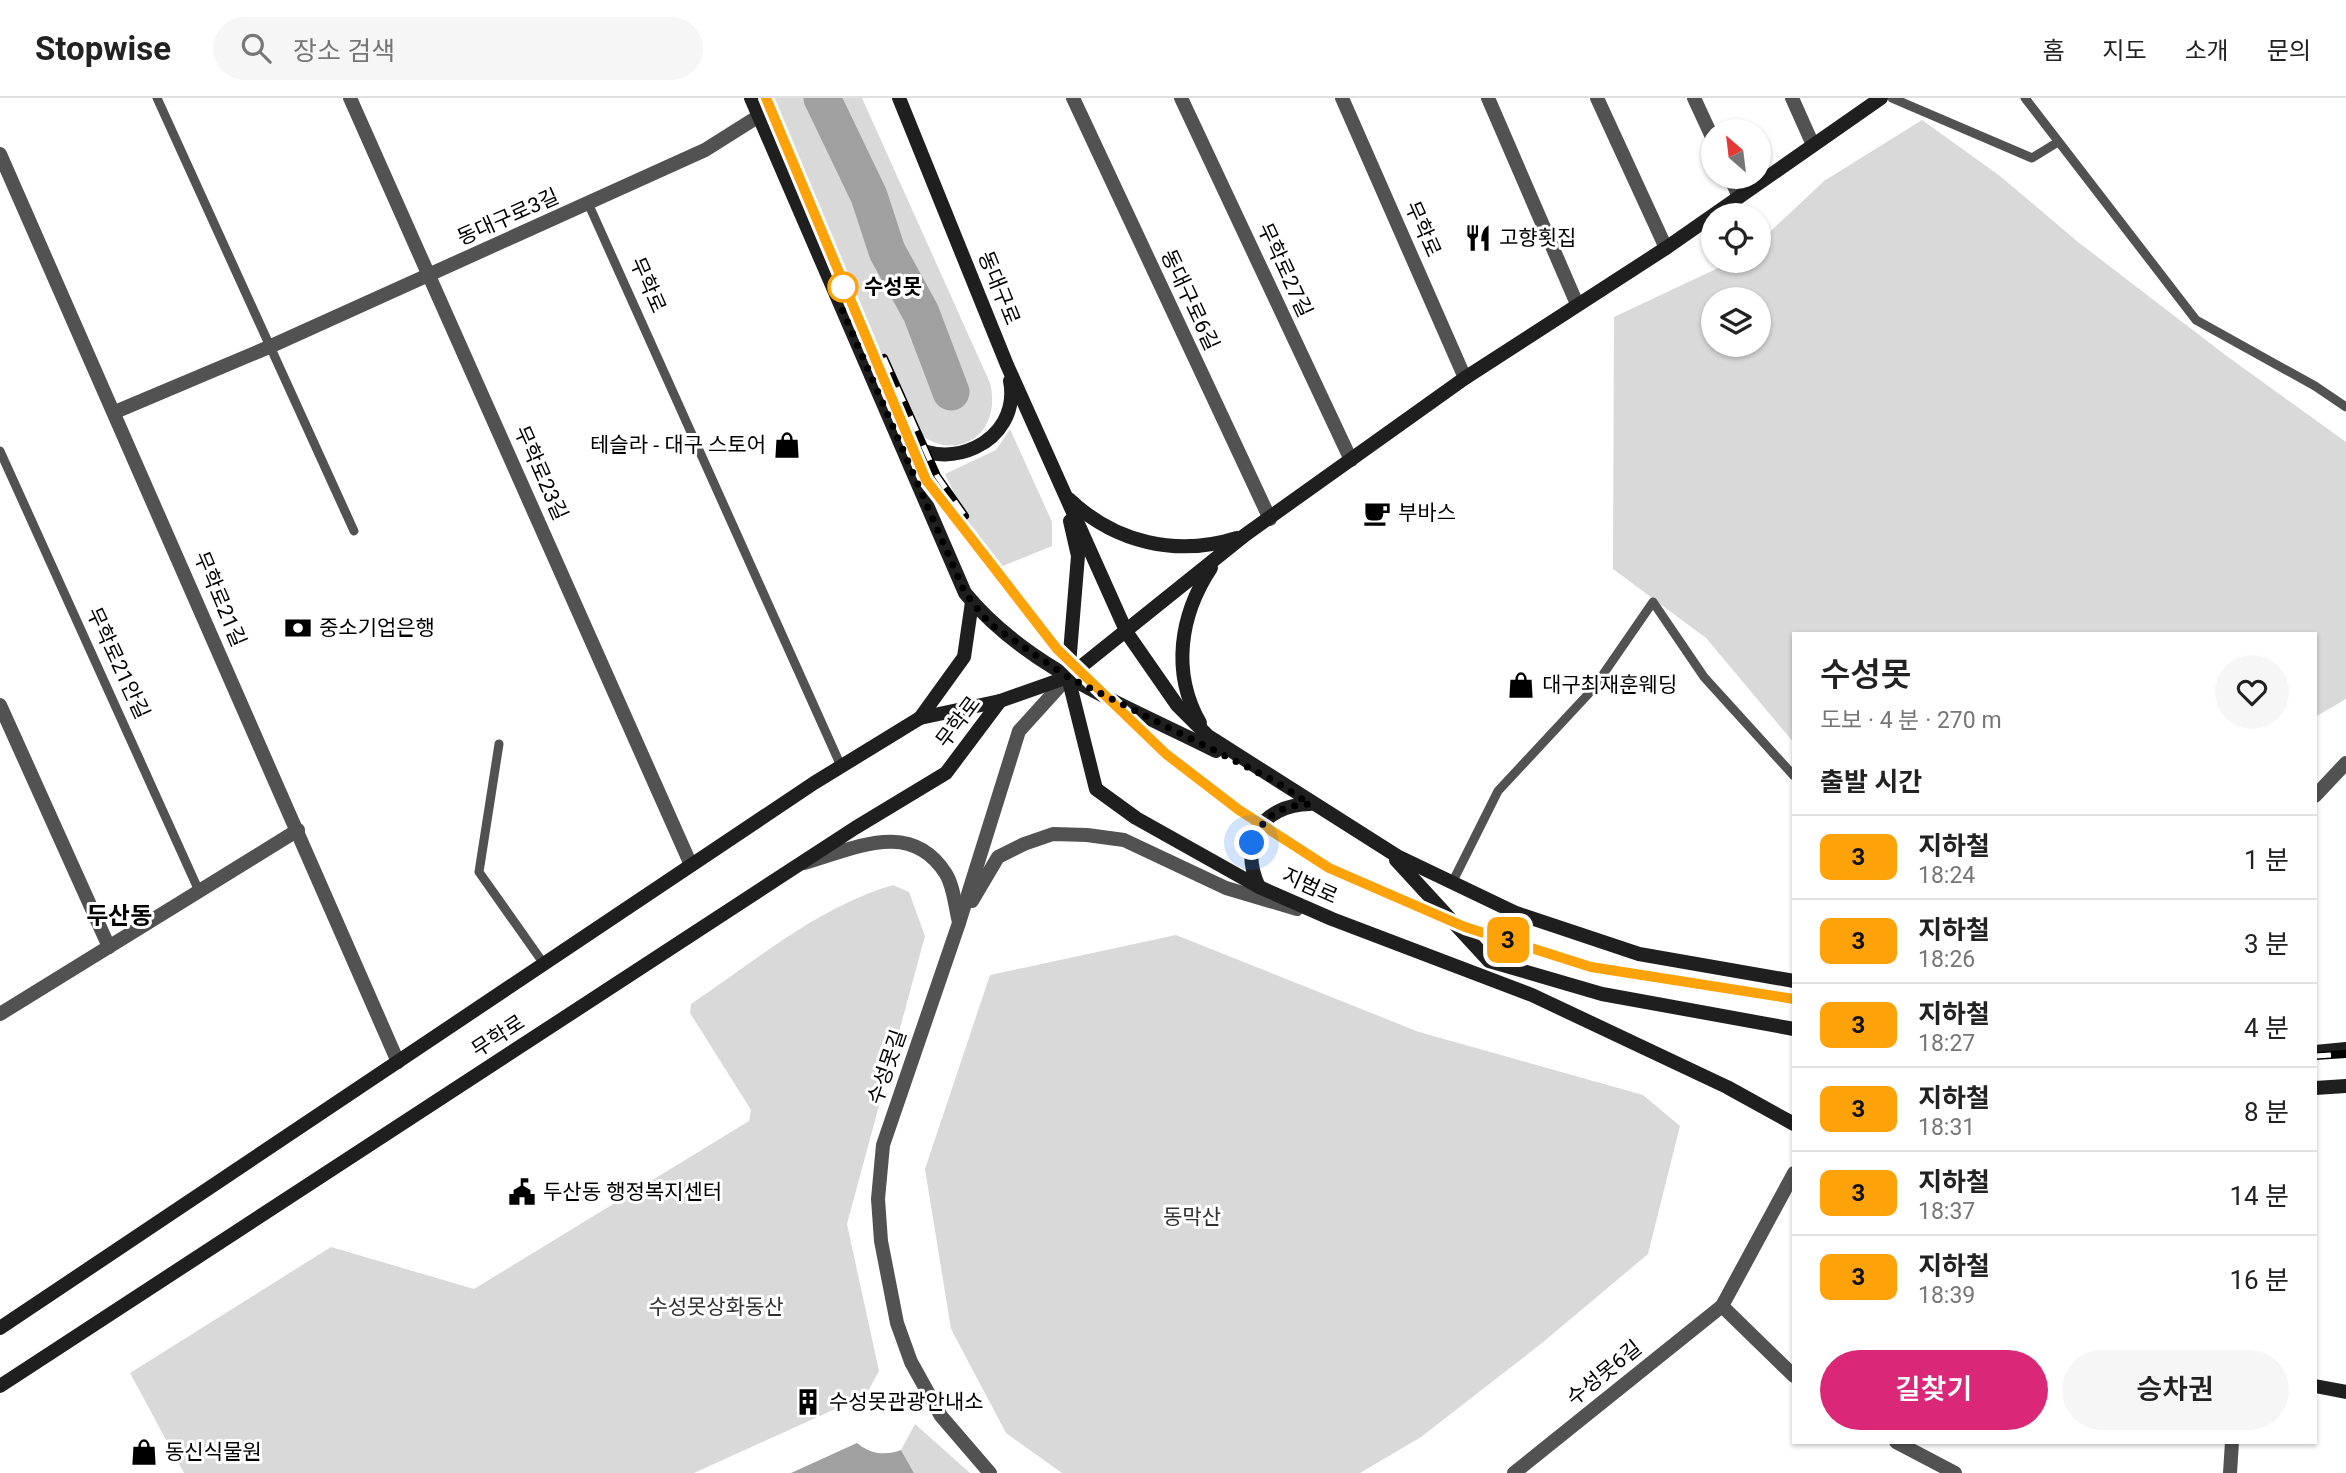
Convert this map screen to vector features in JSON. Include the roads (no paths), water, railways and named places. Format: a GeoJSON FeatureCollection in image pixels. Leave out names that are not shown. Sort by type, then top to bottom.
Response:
{"type":"FeatureCollection","features":[{"type":"Feature","properties":{"kind":"main road"},"geometry":{"type":"LineString","coordinates":[[751,98],[965,593],[990,624],[1068,677],[1273,780]]}},
{"type":"Feature","properties":{"kind":"main road","name":"동대구로"},"geometry":{"type":"LineString","coordinates":[[899,98],[1007,365],[1063,493]]}},
{"type":"Feature","properties":{"kind":"main road","name":"무학로"},"geometry":{"type":"LineString","coordinates":[[0,1328],[841,766],[920,718],[1000,701],[1068,677],[1127,633],[1245,536],[1465,378],[1666,248],[1881,98]]}},
{"type":"Feature","properties":{"kind":"main road"},"geometry":{"type":"LineString","coordinates":[[895,432],[909,445],[934,455],[962,454],[979,447],[993,435],[1007,412],[1011,385],[1007,365]]}},
{"type":"Feature","properties":{"kind":"main road"},"geometry":{"type":"LineString","coordinates":[[1063,493],[1098,523],[1140,541],[1193,547],[1245,536]]}},
{"type":"Feature","properties":{"kind":"main road"},"geometry":{"type":"LineString","coordinates":[[1063,493],[1127,633],[1177,705],[1208,736],[1273,780],[1386,850],[1516,913],[1639,954],[1792,981]]}},
{"type":"Feature","properties":{"kind":"main road","name":"지범로"},"geometry":{"type":"LineString","coordinates":[[1063,493],[1078,556],[1068,677],[1096,789],[1136,818],[1259,887],[1332,919],[1532,995],[1727,1087],[1792,1123]]}},
{"type":"Feature","properties":{"kind":"main road"},"geometry":{"type":"LineString","coordinates":[[1208,736],[1186,689],[1182,636],[1194,594],[1217,558]]}},
{"type":"Feature","properties":{"kind":"main road"},"geometry":{"type":"LineString","coordinates":[[920,718],[964,657],[972,602]]}},
{"type":"Feature","properties":{"kind":"main road","name":"무학로"},"geometry":{"type":"LineString","coordinates":[[0,1386],[800,864],[946,773],[1000,701]]}},
{"type":"Feature","properties":{"kind":"main road"},"geometry":{"type":"LineString","coordinates":[[1259,887],[1250,859],[1258,829],[1280,809],[1310,804]]}},
{"type":"Feature","properties":{"kind":"main road"},"geometry":{"type":"LineString","coordinates":[[1386,850],[1489,961],[1602,994],[1792,1029]]}},
{"type":"Feature","properties":{"kind":"main road"},"geometry":{"type":"LineString","coordinates":[[2317,1052],[2346,1049]]}},
{"type":"Feature","properties":{"kind":"main road"},"geometry":{"type":"LineString","coordinates":[[2317,1088],[2346,1086]]}},
{"type":"Feature","properties":{"kind":"main road"},"geometry":{"type":"LineString","coordinates":[[2317,1386],[2346,1392]]}},
{"type":"Feature","properties":{"kind":"street","name":"무학로23길"},"geometry":{"type":"LineString","coordinates":[[350,98],[691,866]]}},
{"type":"Feature","properties":{"kind":"street","name":"동대구로6길"},"geometry":{"type":"LineString","coordinates":[[1073,98],[1270,519]]}},
{"type":"Feature","properties":{"kind":"street","name":"무학로27길"},"geometry":{"type":"LineString","coordinates":[[1181,98],[1352,460]]}},
{"type":"Feature","properties":{"kind":"street","name":"무학로"},"geometry":{"type":"LineString","coordinates":[[1342,98],[1465,378]]}},
{"type":"Feature","properties":{"kind":"street"},"geometry":{"type":"LineString","coordinates":[[1488,98],[1577,304]]}},
{"type":"Feature","properties":{"kind":"street"},"geometry":{"type":"LineString","coordinates":[[1597,98],[1666,248]]}},
{"type":"Feature","properties":{"kind":"street"},"geometry":{"type":"LineString","coordinates":[[1695,98],[1704,119]]}},
{"type":"Feature","properties":{"kind":"street"},"geometry":{"type":"LineString","coordinates":[[1792,98],[1813,145]]}},
{"type":"Feature","properties":{"kind":"street","name":"동대구로3길"},"geometry":{"type":"LineString","coordinates":[[115,412],[269,347],[705,150],[759,116]]}},
{"type":"Feature","properties":{"kind":"street","name":"무학로21길"},"geometry":{"type":"LineString","coordinates":[[0,154],[398,1062]]}},
{"type":"Feature","properties":{"kind":"street"},"geometry":{"type":"LineString","coordinates":[[1736,189],[1740,197]]}},
{"type":"Feature","properties":{"kind":"street","name":"수성못길"},"geometry":{"type":"LineString","coordinates":[[990,1473],[942,1416],[911,1362],[897,1324],[879,1220],[883,1145],[959,923],[1019,731],[1068,677]]}},
{"type":"Feature","properties":{"kind":"street"},"geometry":{"type":"LineString","coordinates":[[0,705],[6,736],[109,947]]}},
{"type":"Feature","properties":{"kind":"street"},"geometry":{"type":"LineString","coordinates":[[2317,794],[2346,763]]}},
{"type":"Feature","properties":{"kind":"street"},"geometry":{"type":"LineString","coordinates":[[0,1014],[298,830]]}},
{"type":"Feature","properties":{"kind":"street"},"geometry":{"type":"LineString","coordinates":[[959,923],[998,858],[1024,844],[1054,834],[1124,841],[1226,888],[1332,919]]}},
{"type":"Feature","properties":{"kind":"street"},"geometry":{"type":"LineString","coordinates":[[800,864],[880,841],[908,842],[929,854],[948,876],[959,923]]}},
{"type":"Feature","properties":{"kind":"street","name":"수성못6길"},"geometry":{"type":"LineString","coordinates":[[1514,1473],[1721,1306],[1792,1176]]}},
{"type":"Feature","properties":{"kind":"street"},"geometry":{"type":"LineString","coordinates":[[1721,1306],[1792,1374]]}},
{"type":"Feature","properties":{"kind":"street"},"geometry":{"type":"LineString","coordinates":[[1900,1444],[1955,1473]]}},
{"type":"Feature","properties":{"kind":"street"},"geometry":{"type":"LineString","coordinates":[[2230,1473],[2232,1444]]}},
{"type":"Feature","properties":{"kind":"lane"},"geometry":{"type":"LineString","coordinates":[[157,98],[354,531]]}},
{"type":"Feature","properties":{"kind":"lane"},"geometry":{"type":"LineString","coordinates":[[1892,98],[2032,158],[2058,142]]}},
{"type":"Feature","properties":{"kind":"lane"},"geometry":{"type":"LineString","coordinates":[[2025,98],[2196,320],[2346,407]]}},
{"type":"Feature","properties":{"kind":"lane","name":"무학로"},"geometry":{"type":"LineString","coordinates":[[588,203],[841,766]]}},
{"type":"Feature","properties":{"kind":"lane","name":"무학로21안길"},"geometry":{"type":"LineString","coordinates":[[0,451],[200,891]]}},
{"type":"Feature","properties":{"kind":"lane"},"geometry":{"type":"LineString","coordinates":[[1452,883],[1498,791],[1593,689],[1653,602],[1704,677],[1792,774]]}},
{"type":"Feature","properties":{"kind":"lane"},"geometry":{"type":"LineString","coordinates":[[499,744],[479,872],[544,964]]}},
{"type":"Feature","properties":{"kind":"waterway"},"geometry":{"type":"LineString","coordinates":[[822,98],[869,196],[887,251],[921,313],[951,392]]}},
{"type":"Feature","properties":{"kind":"railway"},"geometry":{"type":"LineString","coordinates":[[766,98],[926,480],[1057,648],[1166,754],[1239,810],[1329,868],[1465,927],[1592,967],[1792,999]]}},
{"type":"Feature","properties":{"kind":"railway"},"geometry":{"type":"LineString","coordinates":[[884,358],[937,476],[965,516]]}},
{"type":"Feature","properties":{"kind":"railway"},"geometry":{"type":"LineString","coordinates":[[2317,1056],[2346,1054]]}},
{"type":"Feature","properties":{"kind":"metro line","name":"3"},"geometry":{"type":"LineString","coordinates":[[766,98],[832,262],[926,480],[1057,649],[1166,754],[1239,810],[1329,868],[1465,927],[1591,967],[1792,999]]}},
{"type":"Feature","properties":{"kind":"place","name":"고향횟집"},"geometry":{"type":"Point","coordinates":[1478,238]}},
{"type":"Feature","properties":{"kind":"place","name":"수성못"},"geometry":{"type":"Point","coordinates":[843,287]}},
{"type":"Feature","properties":{"kind":"place","name":"테슬라 - 대구 스토어"},"geometry":{"type":"Point","coordinates":[787,445]}},
{"type":"Feature","properties":{"kind":"place","name":"부바스"},"geometry":{"type":"Point","coordinates":[1377,513]}},
{"type":"Feature","properties":{"kind":"place","name":"중소기업은행"},"geometry":{"type":"Point","coordinates":[298,628]}},
{"type":"Feature","properties":{"kind":"place","name":"대구최재훈웨딩"},"geometry":{"type":"Point","coordinates":[1521,685]}},
{"type":"Feature","properties":{"kind":"place","name":"두산동 행정복지센터"},"geometry":{"type":"Point","coordinates":[522,1192]}},
{"type":"Feature","properties":{"kind":"place","name":"수성못관광안내소"},"geometry":{"type":"Point","coordinates":[808,1402]}},
{"type":"Feature","properties":{"kind":"place","name":"동신식물원"},"geometry":{"type":"Point","coordinates":[144,1452]}},
{"type":"Feature","properties":{"kind":"district","name":"두산동"},"geometry":{"type":"Point","coordinates":[119,916]}},
{"type":"Feature","properties":{"kind":"park label","name":"동막산"},"geometry":{"type":"Point","coordinates":[1192,1217]}},
{"type":"Feature","properties":{"kind":"park label","name":"수성못상화동산"},"geometry":{"type":"Point","coordinates":[716,1307]}}]}
